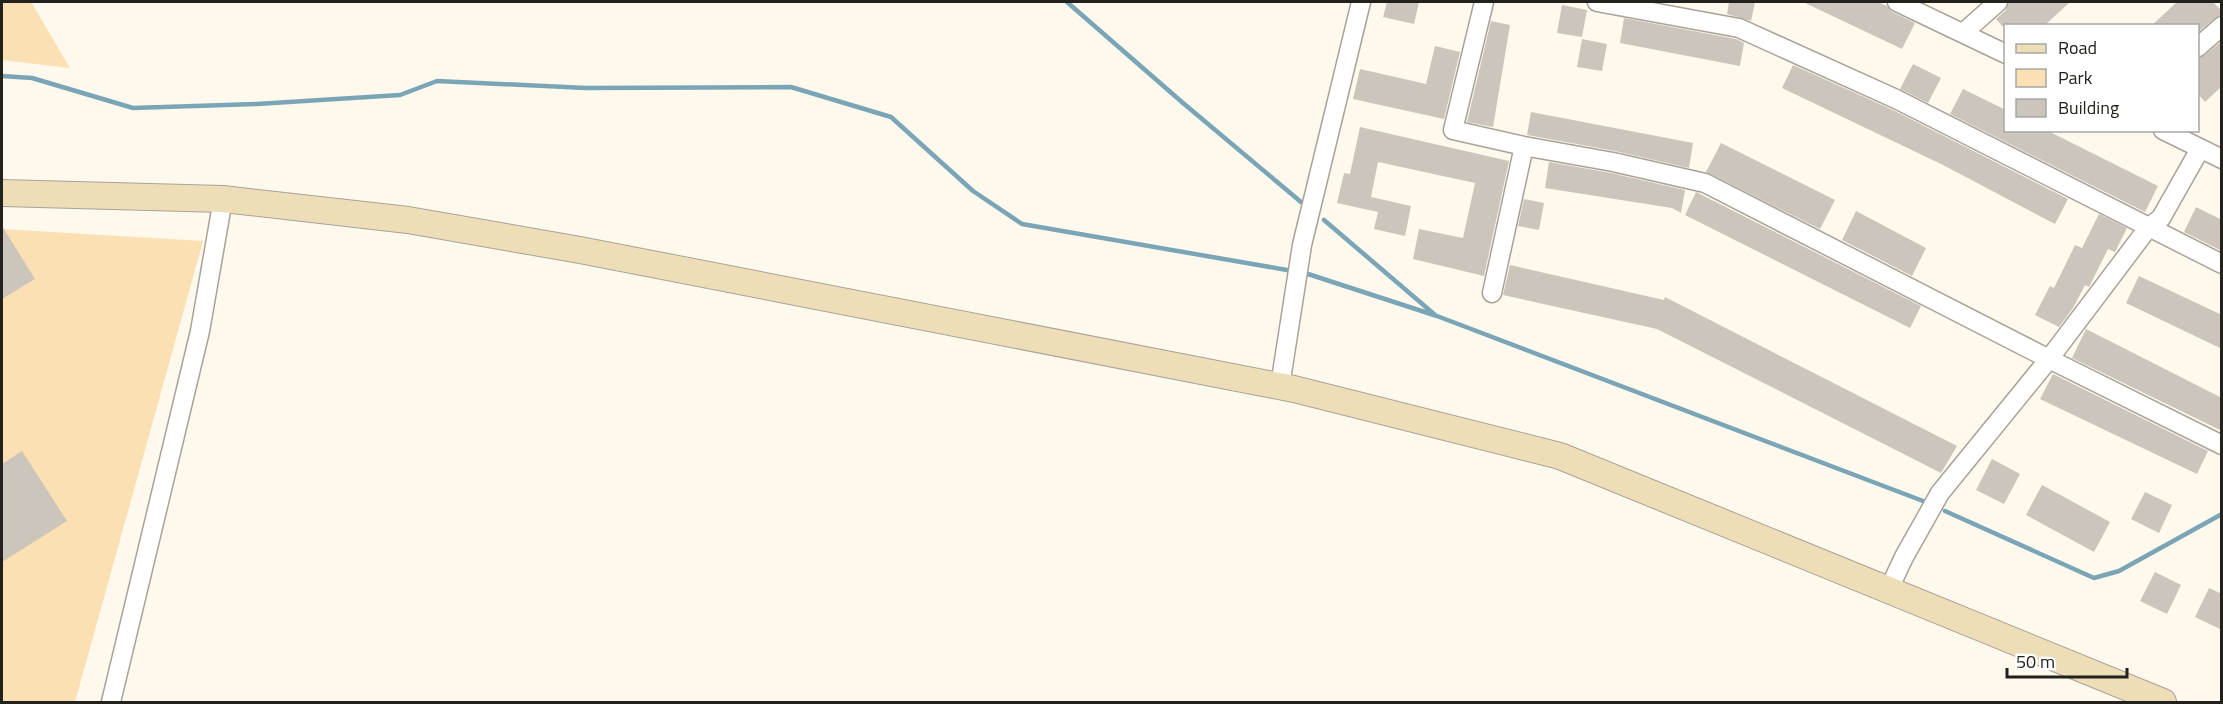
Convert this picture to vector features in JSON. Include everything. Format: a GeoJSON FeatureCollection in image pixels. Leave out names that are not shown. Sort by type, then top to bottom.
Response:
{"type":"FeatureCollection","features":[{"type":"Feature","properties":{"kind":"main road"},"geometry":{"type":"LineString","coordinates":[[2,193],[223,199],[408,220],[580,250],[1280,386],[1560,456],[2163,702]]}},
{"type":"Feature","properties":{"kind":"street"},"geometry":{"type":"LineString","coordinates":[[1280,386],[1302,245],[1361,2]]}},
{"type":"Feature","properties":{"kind":"street"},"geometry":{"type":"LineString","coordinates":[[1484,2],[1453,130],[1705,183],[2222,445]]}},
{"type":"Feature","properties":{"kind":"street"},"geometry":{"type":"LineString","coordinates":[[1598,2],[1739,28],[1896,99],[2222,264]]}},
{"type":"Feature","properties":{"kind":"street"},"geometry":{"type":"LineString","coordinates":[[1897,2],[2004,53]]}},
{"type":"Feature","properties":{"kind":"street"},"geometry":{"type":"LineString","coordinates":[[1963,33],[1998,2]]}},
{"type":"Feature","properties":{"kind":"street"},"geometry":{"type":"LineString","coordinates":[[2199,46],[2222,26]]}},
{"type":"Feature","properties":{"kind":"street"},"geometry":{"type":"LineString","coordinates":[[2167,132],[2222,159]]}},
{"type":"Feature","properties":{"kind":"street"},"geometry":{"type":"LineString","coordinates":[[1492,293],[1524,146]]}},
{"type":"Feature","properties":{"kind":"street"},"geometry":{"type":"LineString","coordinates":[[1888,591],[1904,556],[1940,493],[2049,359],[2148,228],[2161,218],[2200,149]]}},
{"type":"Feature","properties":{"kind":"street"},"geometry":{"type":"LineString","coordinates":[[111,702],[200,331],[223,199]]}},
{"type":"Feature","properties":{"kind":"green space"},"geometry":{"type":"Polygon","coordinates":[[[2,2],[31,2],[70,68],[2,60],[2,2]]]}},
{"type":"Feature","properties":{"kind":"green space"},"geometry":{"type":"Polygon","coordinates":[[[2,229],[203,241],[75,702],[2,702],[2,229]]]}},
{"type":"Feature","properties":{"kind":"building"},"geometry":{"type":"Polygon","coordinates":[[[1387,2],[1419,2],[1414,24],[1383,17],[1387,2]]]}},
{"type":"Feature","properties":{"kind":"building"},"geometry":{"type":"Polygon","coordinates":[[[1729,2],[1755,2],[1751,21],[1727,14],[1729,2]]]}},
{"type":"Feature","properties":{"kind":"building"},"geometry":{"type":"Polygon","coordinates":[[[1803,2],[1878,2],[1915,23],[1902,49],[1803,2]]]}},
{"type":"Feature","properties":{"kind":"building"},"geometry":{"type":"Polygon","coordinates":[[[2009,2],[2070,2],[2046,24],[2004,24],[2002,26],[1996,19],[2006,10],[2009,2]]]}},
{"type":"Feature","properties":{"kind":"building"},"geometry":{"type":"Polygon","coordinates":[[[2177,2],[2213,2],[2222,11],[2222,15],[2199,31],[2199,24],[2153,24],[2177,2]]]}},
{"type":"Feature","properties":{"kind":"building"},"geometry":{"type":"Polygon","coordinates":[[[1562,5],[1587,10],[1582,37],[1557,33],[1562,5]]]}},
{"type":"Feature","properties":{"kind":"building"},"geometry":{"type":"Polygon","coordinates":[[[1624,18],[1736,39],[1744,43],[1740,66],[1620,43],[1624,18]]]}},
{"type":"Feature","properties":{"kind":"building"},"geometry":{"type":"Polygon","coordinates":[[[1491,21],[1510,25],[1493,127],[1467,122],[1491,21]]]}},
{"type":"Feature","properties":{"kind":"building"},"geometry":{"type":"Polygon","coordinates":[[[1582,39],[1607,44],[1602,71],[1577,67],[1582,39]]]}},
{"type":"Feature","properties":{"kind":"building"},"geometry":{"type":"Polygon","coordinates":[[[2222,41],[2222,86],[2205,102],[2199,95],[2199,58],[2222,41]]]}},
{"type":"Feature","properties":{"kind":"building"},"geometry":{"type":"Polygon","coordinates":[[[1435,46],[1460,52],[1444,119],[1353,99],[1360,69],[1426,84],[1435,46]]]}},
{"type":"Feature","properties":{"kind":"building"},"geometry":{"type":"Polygon","coordinates":[[[1913,64],[1941,78],[1928,103],[1900,89],[1913,64]]]}},
{"type":"Feature","properties":{"kind":"building"},"geometry":{"type":"Polygon","coordinates":[[[1793,65],[1891,109],[2068,199],[2055,224],[1943,165],[1782,88],[1793,65]]]}},
{"type":"Feature","properties":{"kind":"building"},"geometry":{"type":"Polygon","coordinates":[[[1963,89],[2004,109],[2004,132],[2050,132],[2158,186],[2145,212],[1950,114],[1963,89]]]}},
{"type":"Feature","properties":{"kind":"building"},"geometry":{"type":"Polygon","coordinates":[[[1531,112],[1693,143],[1689,168],[1615,151],[1527,135],[1531,112]]]}},
{"type":"Feature","properties":{"kind":"building"},"geometry":{"type":"Polygon","coordinates":[[[1360,127],[1509,161],[1484,276],[1413,259],[1419,229],[1463,238],[1475,183],[1378,162],[1371,197],[1411,206],[1405,236],[1374,229],[1378,212],[1337,203],[1344,173],[1350,174],[1360,127]]]}},
{"type":"Feature","properties":{"kind":"building"},"geometry":{"type":"Polygon","coordinates":[[[1721,143],[1835,200],[1820,229],[1706,172],[1721,143]]]}},
{"type":"Feature","properties":{"kind":"building"},"geometry":{"type":"Polygon","coordinates":[[[1549,162],[1685,190],[1681,213],[1672,208],[1545,188],[1549,162]]]}},
{"type":"Feature","properties":{"kind":"building"},"geometry":{"type":"Polygon","coordinates":[[[1696,192],[1921,306],[1910,328],[1685,215],[1696,192]]]}},
{"type":"Feature","properties":{"kind":"building"},"geometry":{"type":"Polygon","coordinates":[[[1524,199],[1544,203],[1539,230],[1518,226],[1524,199]]]}},
{"type":"Feature","properties":{"kind":"building"},"geometry":{"type":"Polygon","coordinates":[[[2196,207],[2222,220],[2222,251],[2184,232],[2196,207]]]}},
{"type":"Feature","properties":{"kind":"building"},"geometry":{"type":"Polygon","coordinates":[[[1856,211],[1926,248],[1912,276],[1842,240],[1856,211]]]}},
{"type":"Feature","properties":{"kind":"building"},"geometry":{"type":"Polygon","coordinates":[[[2099,214],[2127,228],[2115,252],[2108,249],[2089,287],[2085,285],[2073,308],[2059,327],[2035,315],[2050,286],[2054,288],[2075,245],[2082,248],[2099,214]]]}},
{"type":"Feature","properties":{"kind":"building"},"geometry":{"type":"Polygon","coordinates":[[[2,226],[35,279],[2,299],[2,226]]]}},
{"type":"Feature","properties":{"kind":"building"},"geometry":{"type":"Polygon","coordinates":[[[1510,265],[1664,300],[1665,297],[1957,446],[1941,473],[1657,329],[1503,295],[1510,265]]]}},
{"type":"Feature","properties":{"kind":"building"},"geometry":{"type":"Polygon","coordinates":[[[2139,276],[2222,315],[2222,349],[2126,303],[2139,276]]]}},
{"type":"Feature","properties":{"kind":"building"},"geometry":{"type":"Polygon","coordinates":[[[2086,329],[2222,398],[2222,431],[2072,358],[2086,329]]]}},
{"type":"Feature","properties":{"kind":"building"},"geometry":{"type":"Polygon","coordinates":[[[2053,374],[2208,451],[2197,474],[2040,399],[2053,374]]]}},
{"type":"Feature","properties":{"kind":"building"},"geometry":{"type":"Polygon","coordinates":[[[22,451],[67,521],[2,562],[2,464],[22,451]]]}},
{"type":"Feature","properties":{"kind":"building"},"geometry":{"type":"Polygon","coordinates":[[[1992,459],[2020,474],[2004,504],[1976,490],[1992,459]]]}},
{"type":"Feature","properties":{"kind":"building"},"geometry":{"type":"Polygon","coordinates":[[[2042,485],[2110,522],[2094,552],[2026,515],[2042,485]]]}},
{"type":"Feature","properties":{"kind":"building"},"geometry":{"type":"Polygon","coordinates":[[[2145,492],[2172,505],[2159,533],[2131,519],[2145,492]]]}},
{"type":"Feature","properties":{"kind":"building"},"geometry":{"type":"Polygon","coordinates":[[[2155,572],[2181,585],[2167,614],[2140,601],[2155,572]]]}},
{"type":"Feature","properties":{"kind":"building"},"geometry":{"type":"Polygon","coordinates":[[[2209,588],[2222,594],[2222,630],[2195,617],[2209,588]]]}},
{"type":"Feature","properties":{"kind":"waterway"},"geometry":{"type":"LineString","coordinates":[[1067,2],[1301,202]]}},
{"type":"Feature","properties":{"kind":"waterway"},"geometry":{"type":"LineString","coordinates":[[2,76],[32,78],[133,108],[257,104],[400,95],[437,81],[586,88],[791,87],[891,117],[973,191],[1022,224],[1287,270]]}},
{"type":"Feature","properties":{"kind":"waterway"},"geometry":{"type":"LineString","coordinates":[[1324,220],[1434,314]]}},
{"type":"Feature","properties":{"kind":"waterway"},"geometry":{"type":"LineString","coordinates":[[1308,274],[1437,316],[1923,501]]}},
{"type":"Feature","properties":{"kind":"waterway"},"geometry":{"type":"LineString","coordinates":[[1945,511],[2094,578],[2119,571],[2222,514]]}}]}
